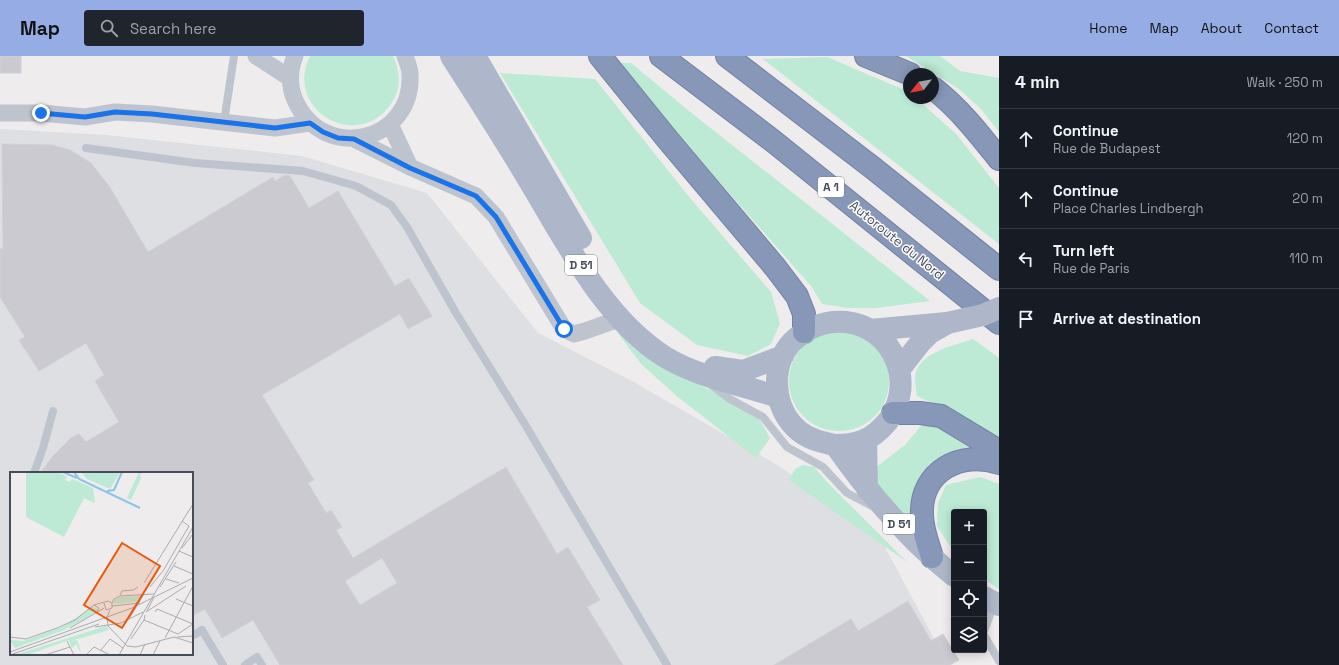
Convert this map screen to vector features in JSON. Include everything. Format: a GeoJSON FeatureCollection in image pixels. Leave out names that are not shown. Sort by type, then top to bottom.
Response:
{"type":"FeatureCollection","features":[{"type":"Feature","properties":{"kind":"highway"},"geometry":{"type":"LineString","coordinates":[[600,56],[668,140],[775,267],[797,296],[804,314],[804,332]]}},
{"type":"Feature","properties":{"kind":"highway","name":"Autoroute du Nord"},"geometry":{"type":"LineString","coordinates":[[661,56],[822,180],[999,323]]}},
{"type":"Feature","properties":{"kind":"highway"},"geometry":{"type":"LineString","coordinates":[[727,56],[873,168],[999,270]]}},
{"type":"Feature","properties":{"kind":"highway"},"geometry":{"type":"LineString","coordinates":[[866,56],[903,71]]}},
{"type":"Feature","properties":{"kind":"highway"},"geometry":{"type":"LineString","coordinates":[[885,56],[903,68]]}},
{"type":"Feature","properties":{"kind":"highway"},"geometry":{"type":"LineString","coordinates":[[939,93],[953,105],[974,128],[999,159]]}},
{"type":"Feature","properties":{"kind":"highway"},"geometry":{"type":"LineString","coordinates":[[893,413],[920,413],[941,416],[999,451]]}},
{"type":"Feature","properties":{"kind":"highway"},"geometry":{"type":"LineString","coordinates":[[932,557],[922,515],[924,496],[932,480],[942,469],[959,460],[980,458],[999,463]]}},
{"type":"Feature","properties":{"kind":"main road","name":"D 51"},"geometry":{"type":"LineString","coordinates":[[451,56],[583,269],[619,319],[637,336],[665,356],[695,372],[778,397]]}},
{"type":"Feature","properties":{"kind":"main road","name":"D 51"},"geometry":{"type":"LineString","coordinates":[[475,56],[608,284],[636,317],[680,350],[715,367],[743,371],[783,356]]}},
{"type":"Feature","properties":{"kind":"main road"},"geometry":{"type":"LineString","coordinates":[[870,330],[947,323],[983,315],[999,308]]}},
{"type":"Feature","properties":{"kind":"main road"},"geometry":{"type":"LineString","coordinates":[[836,321],[854,323],[870,330],[883,340],[893,354],[899,370],[901,385],[899,399],[893,413],[882,428],[866,439],[851,444],[835,445],[816,441],[799,431],[786,415],[778,397],[778,369],[783,356],[792,343],[804,332],[820,324],[836,321]]}},
{"type":"Feature","properties":{"kind":"main road"},"geometry":{"type":"LineString","coordinates":[[899,370],[920,343],[930,333],[947,323]]}},
{"type":"Feature","properties":{"kind":"main road"},"geometry":{"type":"LineString","coordinates":[[866,439],[868,489]]}},
{"type":"Feature","properties":{"kind":"main road","name":"D 51"},"geometry":{"type":"LineString","coordinates":[[835,445],[868,489],[892,517],[932,557],[951,573]]}},
{"type":"Feature","properties":{"kind":"street"},"geometry":{"type":"LineString","coordinates":[[256,56],[290,78]]}},
{"type":"Feature","properties":{"kind":"street"},"geometry":{"type":"LineString","coordinates":[[295,56],[292,62],[290,78],[292,95],[299,110],[310,123],[323,132],[338,138],[354,139],[373,134],[390,124],[402,109],[409,92],[410,73],[405,56]]}},
{"type":"Feature","properties":{"kind":"street"},"geometry":{"type":"LineString","coordinates":[[0,113],[41,113],[85,117],[115,112],[152,114],[275,128],[310,123]]}},
{"type":"Feature","properties":{"kind":"street"},"geometry":{"type":"LineString","coordinates":[[390,124],[410,168]]}},
{"type":"Feature","properties":{"kind":"street"},"geometry":{"type":"LineString","coordinates":[[354,139],[410,168],[476,196],[496,217],[564,329],[574,334],[619,319]]}},
{"type":"Feature","properties":{"kind":"lane"},"geometry":{"type":"LineString","coordinates":[[224,122],[234,56]]}},
{"type":"Feature","properties":{"kind":"lane"},"geometry":{"type":"LineString","coordinates":[[86,148],[195,164],[303,171],[356,186],[391,205],[407,227],[456,313],[526,426],[667,665]]}},
{"type":"Feature","properties":{"kind":"lane"},"geometry":{"type":"LineString","coordinates":[[695,372],[730,399],[763,417],[786,447],[823,467],[847,493],[892,517]]}},
{"type":"Feature","properties":{"kind":"lane"},"geometry":{"type":"LineString","coordinates":[[34,472],[43,448],[53,411]]}},
{"type":"Feature","properties":{"kind":"lane"},"geometry":{"type":"LineString","coordinates":[[987,621],[993,602]]}},
{"type":"Feature","properties":{"kind":"lane"},"geometry":{"type":"LineString","coordinates":[[193,635],[202,630],[222,665]]}},
{"type":"Feature","properties":{"kind":"lane"},"geometry":{"type":"LineString","coordinates":[[987,640],[999,660]]}},
{"type":"Feature","properties":{"kind":"lane"},"geometry":{"type":"LineString","coordinates":[[245,665],[257,657],[262,665]]}},
{"type":"Feature","properties":{"kind":"shaded area"},"geometry":{"type":"Polygon","coordinates":[[[0,129],[106,135],[302,156],[427,193],[538,333],[632,381],[779,466],[878,534],[948,665],[0,665],[0,129]]]}},
{"type":"Feature","properties":{"kind":"green space"},"geometry":{"type":"Polygon","coordinates":[[[310,56],[393,56],[397,66],[399,81],[395,97],[382,115],[365,124],[348,125],[331,120],[317,110],[307,95],[304,77],[310,56]]]}},
{"type":"Feature","properties":{"kind":"green space"},"geometry":{"type":"Polygon","coordinates":[[[906,56],[940,56],[960,71],[999,78],[999,132],[981,109],[959,89],[939,77],[939,68],[925,68],[906,56]]]}},
{"type":"Feature","properties":{"kind":"green space"},"geometry":{"type":"Polygon","coordinates":[[[827,57],[903,89],[903,104],[923,104],[956,134],[999,188],[999,244],[763,59],[827,57]]]}},
{"type":"Feature","properties":{"kind":"green space"},"geometry":{"type":"Polygon","coordinates":[[[618,63],[631,63],[689,111],[930,301],[876,308],[848,308],[822,304],[812,287],[663,118],[618,63]]]}},
{"type":"Feature","properties":{"kind":"green space"},"geometry":{"type":"Polygon","coordinates":[[[500,73],[595,79],[690,198],[771,292],[780,323],[771,344],[748,356],[697,345],[640,303],[500,73]]]}},
{"type":"Feature","properties":{"kind":"green space"},"geometry":{"type":"Polygon","coordinates":[[[839,331],[849,332],[867,339],[881,353],[888,371],[888,391],[881,409],[867,423],[849,430],[839,431],[829,430],[811,423],[797,409],[790,391],[789,381],[790,371],[797,353],[811,339],[829,332],[839,331]]]}},
{"type":"Feature","properties":{"kind":"green space"},"geometry":{"type":"Polygon","coordinates":[[[617,332],[699,384],[757,415],[770,438],[756,458],[678,397],[641,364],[617,332]]]}},
{"type":"Feature","properties":{"kind":"green space"},"geometry":{"type":"Polygon","coordinates":[[[973,339],[999,358],[999,437],[945,406],[917,396],[915,377],[918,368],[923,362],[929,356],[938,351],[973,339]]]}},
{"type":"Feature","properties":{"kind":"green space"},"geometry":{"type":"Polygon","coordinates":[[[921,426],[936,426],[964,435],[986,451],[914,496],[910,521],[879,488],[872,474],[879,465],[905,445],[921,426]]]}},
{"type":"Feature","properties":{"kind":"green space"},"geometry":{"type":"Polygon","coordinates":[[[803,465],[814,467],[907,562],[789,480],[795,469],[803,465]]]}},
{"type":"Feature","properties":{"kind":"green space"},"geometry":{"type":"Polygon","coordinates":[[[980,477],[999,484],[999,589],[987,581],[987,509],[951,509],[951,547],[937,526],[938,503],[946,485],[980,477]]]}},
{"type":"Feature","properties":{"kind":"building"},"geometry":{"type":"Polygon","coordinates":[[[0,56],[21,56],[21,73],[0,73],[0,56]]]}},
{"type":"Feature","properties":{"kind":"building"},"geometry":{"type":"Polygon","coordinates":[[[2,144],[52,145],[70,150],[91,163],[109,186],[148,252],[273,177],[275,181],[285,175],[290,176],[309,208],[338,191],[395,286],[409,278],[432,316],[408,329],[400,314],[262,395],[314,480],[308,483],[326,513],[331,510],[342,527],[336,530],[353,558],[506,467],[557,554],[568,547],[600,600],[587,607],[623,665],[280,665],[253,620],[222,638],[205,609],[193,615],[193,472],[41,472],[53,456],[71,438],[79,434],[86,442],[119,422],[95,381],[104,375],[86,343],[39,371],[19,340],[25,337],[0,297],[0,249],[3,249],[2,144]],[[382,558],[345,581],[360,605],[397,583],[382,558]]]}},
{"type":"Feature","properties":{"kind":"building"},"geometry":{"type":"Polygon","coordinates":[[[908,601],[931,641],[943,634],[951,647],[951,653],[955,653],[959,660],[950,665],[774,665],[851,619],[858,631],[908,601]]]}},
{"type":"Feature","properties":{"kind":"route"},"geometry":{"type":"LineString","coordinates":[[41,113],[85,117],[115,112],[152,114],[275,128],[310,123],[323,132],[338,138],[354,139],[410,168],[476,196],[496,217],[564,329]]}}]}
